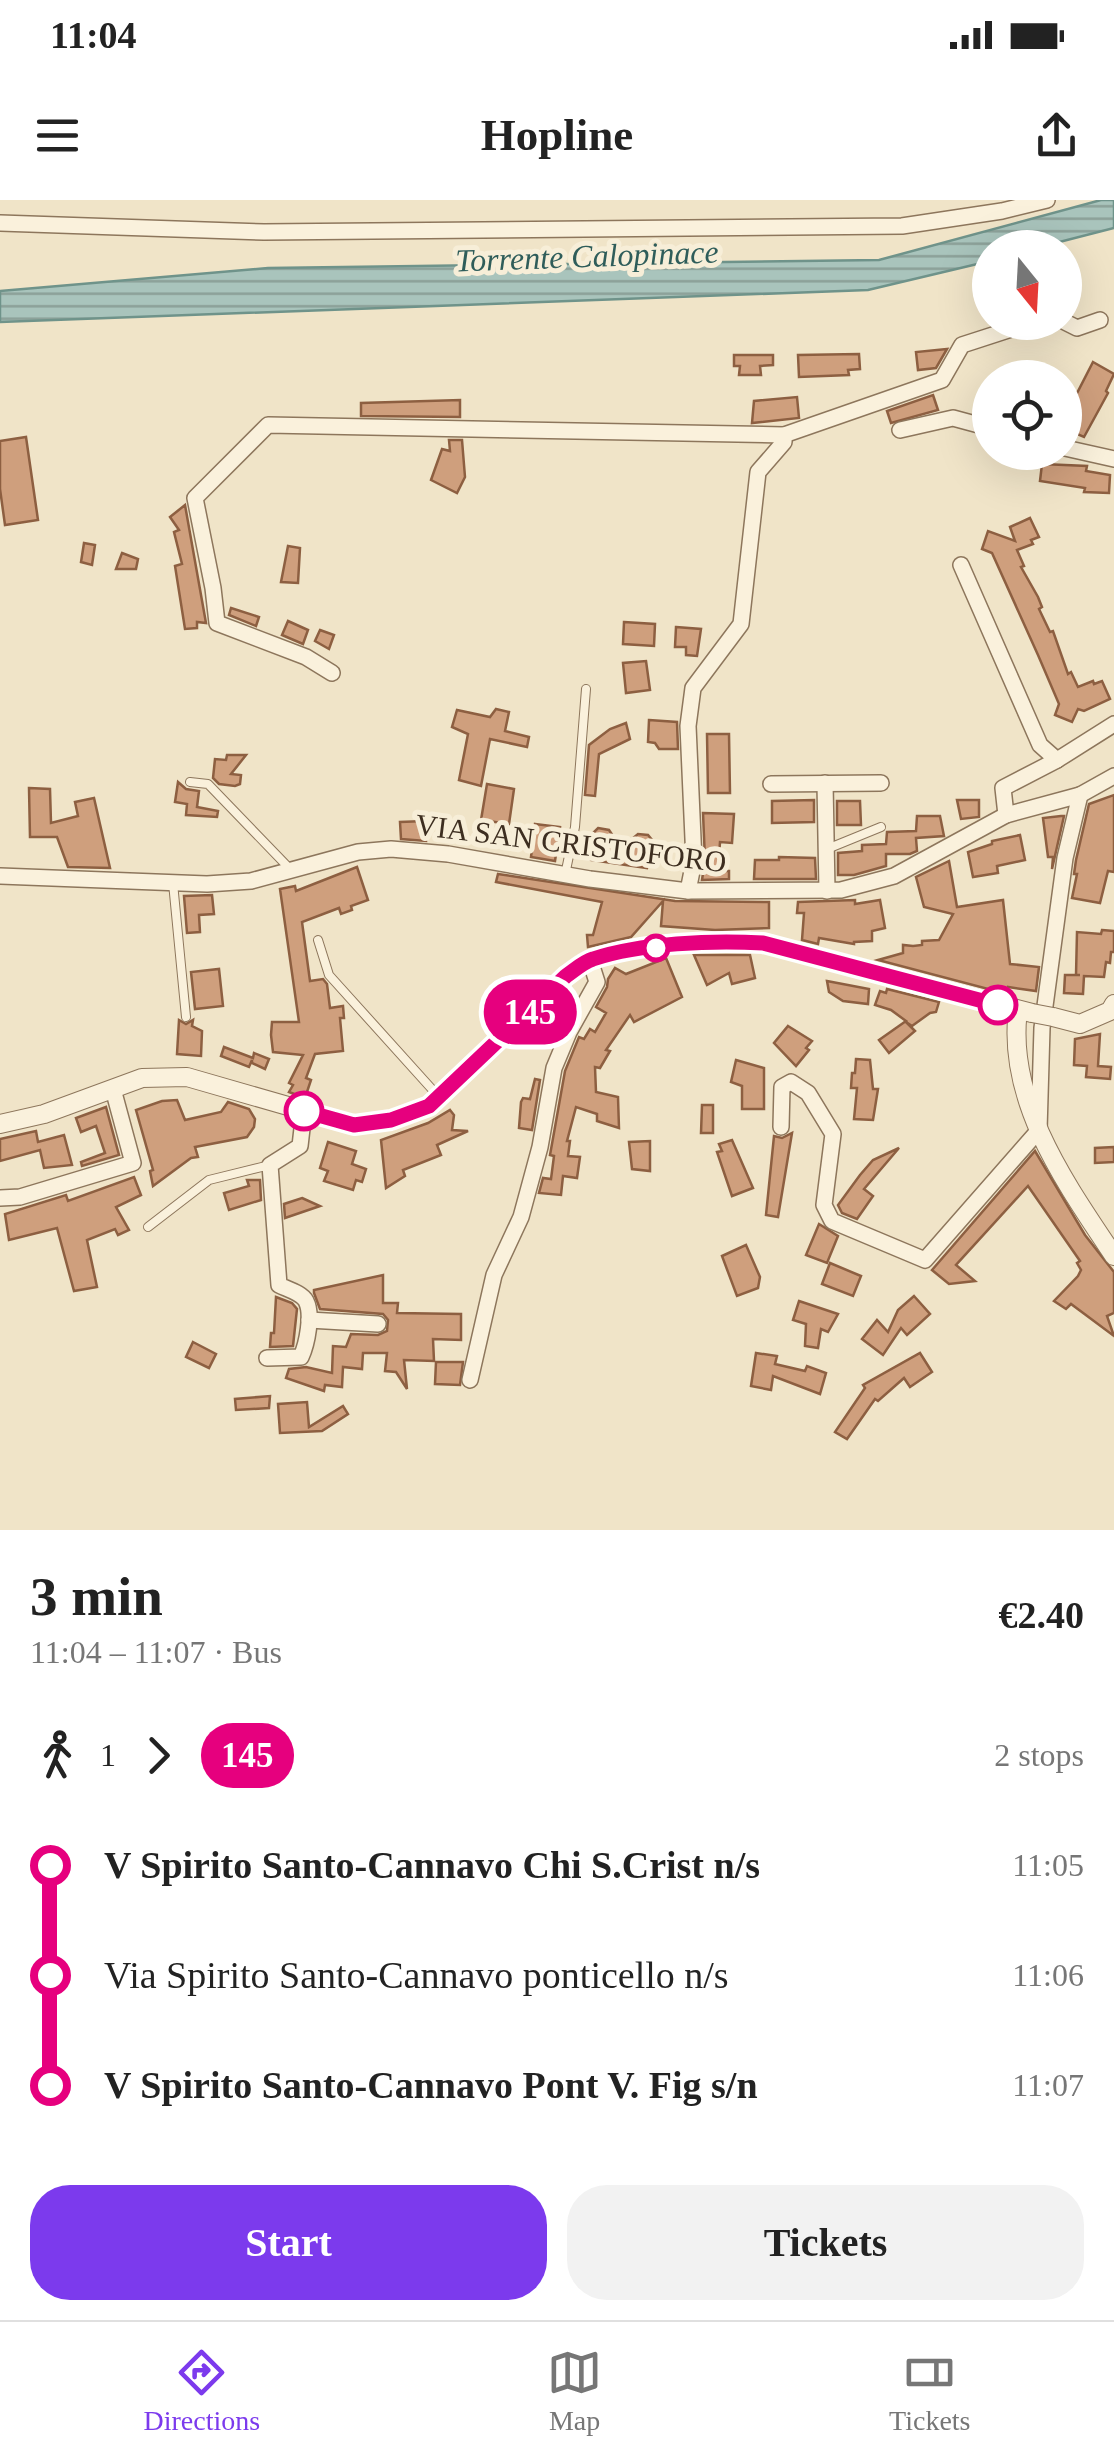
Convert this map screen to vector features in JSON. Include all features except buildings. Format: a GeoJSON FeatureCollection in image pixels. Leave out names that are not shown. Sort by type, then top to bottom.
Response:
{"type":"FeatureCollection","features":[{"type":"Feature","properties":{"kind":"street"},"geometry":{"type":"LineString","coordinates":[[0,223],[264,232],[902,226],[1047,200]]}},
{"type":"Feature","properties":{"kind":"street"},"geometry":{"type":"LineString","coordinates":[[1082,326],[1100,320]]}},
{"type":"Feature","properties":{"kind":"street"},"geometry":{"type":"LineString","coordinates":[[332,673],[306,657],[217,623],[196,498],[268,425],[784,434],[942,380],[962,344],[975,340]]}},
{"type":"Feature","properties":{"kind":"street"},"geometry":{"type":"LineString","coordinates":[[900,430],[953,418],[972,423]]}},
{"type":"Feature","properties":{"kind":"street"},"geometry":{"type":"LineString","coordinates":[[688,891],[694,861],[688,726],[693,688],[741,624],[758,472],[784,442],[784,434]]}},
{"type":"Feature","properties":{"kind":"street"},"geometry":{"type":"LineString","coordinates":[[1082,452],[1114,459]]}},
{"type":"Feature","properties":{"kind":"street"},"geometry":{"type":"LineString","coordinates":[[961,565],[1040,746],[1057,760]]}},
{"type":"Feature","properties":{"kind":"street"},"geometry":{"type":"LineString","coordinates":[[1006,815],[1003,788],[1114,724]]}},
{"type":"Feature","properties":{"kind":"street","name":"VIA SAN CRISTOFORO"},"geometry":{"type":"LineString","coordinates":[[0,876],[251,881],[358,852],[391,850],[448,854],[688,891],[827,890],[894,876],[1006,815],[1080,795],[1114,776]]}},
{"type":"Feature","properties":{"kind":"street"},"geometry":{"type":"LineString","coordinates":[[825,783],[827,890]]}},
{"type":"Feature","properties":{"kind":"street"},"geometry":{"type":"LineString","coordinates":[[771,784],[881,783]]}},
{"type":"Feature","properties":{"kind":"street"},"geometry":{"type":"LineString","coordinates":[[781,1127],[782,1087],[790,1082],[808,1093],[833,1134],[824,1205],[832,1220],[926,1260],[1039,1130],[1040,1052],[1046,994],[1065,858],[1080,795]]}},
{"type":"Feature","properties":{"kind":"street"},"geometry":{"type":"LineString","coordinates":[[0,1124],[44,1114],[142,1078],[187,1077],[354,1125],[391,1120],[429,1106],[566,976],[590,960],[661,948],[731,941],[763,943],[1080,1024],[1110,1012],[1114,1004]]}},
{"type":"Feature","properties":{"kind":"street"},"geometry":{"type":"LineString","coordinates":[[470,1380],[494,1274],[526,1200],[554,1068],[597,982],[590,960]]}},
{"type":"Feature","properties":{"kind":"street"},"geometry":{"type":"LineString","coordinates":[[1025,1012],[1014,1038],[1026,1102],[1082,1208],[1114,1256]]}},
{"type":"Feature","properties":{"kind":"street"},"geometry":{"type":"LineString","coordinates":[[0,1198],[20,1197],[134,1163],[113,1088]]}},
{"type":"Feature","properties":{"kind":"street"},"geometry":{"type":"LineString","coordinates":[[267,1358],[301,1356],[308,1320],[304,1296],[278,1285],[270,1165],[300,1146],[304,1111]]}},
{"type":"Feature","properties":{"kind":"street"},"geometry":{"type":"LineString","coordinates":[[308,1320],[378,1324]]}},
{"type":"Feature","properties":{"kind":"lane"},"geometry":{"type":"LineString","coordinates":[[565,874],[575,827],[586,689]]}},
{"type":"Feature","properties":{"kind":"lane"},"geometry":{"type":"LineString","coordinates":[[190,782],[208,784],[291,870]]}},
{"type":"Feature","properties":{"kind":"lane"},"geometry":{"type":"LineString","coordinates":[[826,849],[881,827]]}},
{"type":"Feature","properties":{"kind":"lane"},"geometry":{"type":"LineString","coordinates":[[173,882],[186,1017]]}},
{"type":"Feature","properties":{"kind":"lane"},"geometry":{"type":"LineString","coordinates":[[318,940],[329,975],[439,1097]]}},
{"type":"Feature","properties":{"kind":"lane"},"geometry":{"type":"LineString","coordinates":[[148,1227],[209,1180],[270,1165]]}},
{"type":"Feature","properties":{"kind":"water"},"geometry":{"type":"Polygon","coordinates":[[[1101,200],[1114,200],[1114,228],[1082,236],[1082,230],[990,230],[1101,200]]]}},
{"type":"Feature","properties":{"kind":"water"},"geometry":{"type":"Polygon","coordinates":[[[972,235],[972,265],[868,290],[0,322],[0,291],[268,268],[879,260],[972,235]]]}},
{"type":"Feature","properties":{"kind":"bus line","name":"145"},"geometry":{"type":"LineString","coordinates":[[304,1111],[354,1125],[391,1120],[429,1106],[566,976],[590,960],[644,950],[731,941],[763,943],[998,1005]]}},
{"type":"Feature","properties":{"kind":"water label","name":"Torrente Calopinace"},"geometry":{"type":"Point","coordinates":[587,256]}}]}
